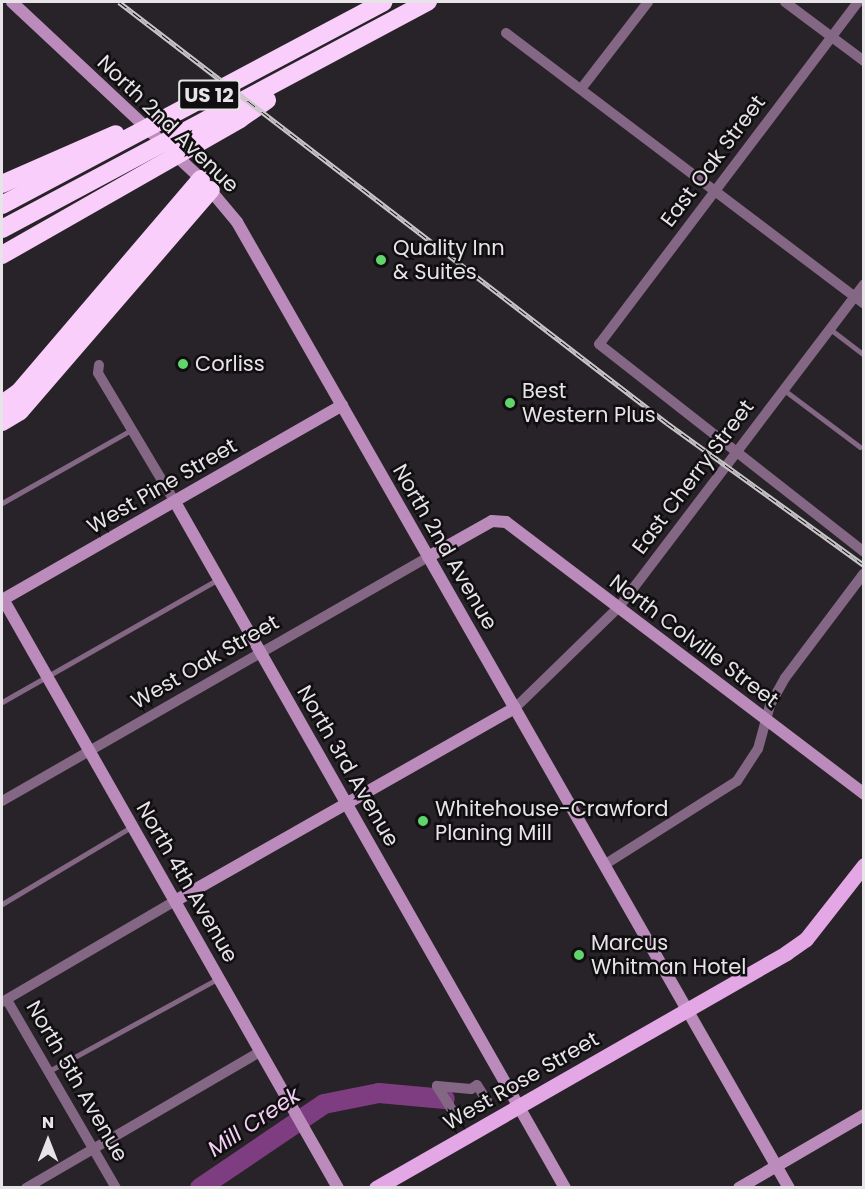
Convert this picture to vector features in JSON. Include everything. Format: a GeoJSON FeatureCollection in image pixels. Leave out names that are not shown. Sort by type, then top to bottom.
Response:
{"type":"FeatureCollection","features":[{"type":"Feature","properties":{"kind":"highway","name":"US 12"},"geometry":{"type":"LineString","coordinates":[[98,147],[201,99],[383,2]]}},
{"type":"Feature","properties":{"kind":"highway","name":"US 12"},"geometry":{"type":"LineString","coordinates":[[2,229],[122,174],[428,2]]}},
{"type":"Feature","properties":{"kind":"highway"},"geometry":{"type":"LineString","coordinates":[[2,184],[98,147]]}},
{"type":"Feature","properties":{"kind":"highway"},"geometry":{"type":"LineString","coordinates":[[2,205],[98,147]]}},
{"type":"Feature","properties":{"kind":"highway"},"geometry":{"type":"LineString","coordinates":[[2,255],[122,174]]}},
{"type":"Feature","properties":{"kind":"highway"},"geometry":{"type":"LineString","coordinates":[[2,404],[19,392],[206,185]]}},
{"type":"Feature","properties":{"kind":"highway"},"geometry":{"type":"LineString","coordinates":[[2,422],[20,411],[206,185]]}},
{"type":"Feature","properties":{"kind":"main road","name":"West Rose Street"},"geometry":{"type":"LineString","coordinates":[[376,1188],[687,1010],[806,939],[864,865]]}},
{"type":"Feature","properties":{"kind":"street","name":"North 2nd Avenue"},"geometry":{"type":"LineString","coordinates":[[12,2],[206,185],[243,232],[789,1188]]}},
{"type":"Feature","properties":{"kind":"street"},"geometry":{"type":"LineString","coordinates":[[581,89],[648,2]]}},
{"type":"Feature","properties":{"kind":"street"},"geometry":{"type":"LineString","coordinates":[[785,2],[864,61]]}},
{"type":"Feature","properties":{"kind":"street","name":"East Oak Street"},"geometry":{"type":"LineString","coordinates":[[736,453],[599,344],[858,2]]}},
{"type":"Feature","properties":{"kind":"street"},"geometry":{"type":"LineString","coordinates":[[506,33],[864,304]]}},
{"type":"Feature","properties":{"kind":"street","name":"East Cherry Street"},"geometry":{"type":"LineString","coordinates":[[515,708],[619,607],[864,284]]}},
{"type":"Feature","properties":{"kind":"street","name":"North 3rd Avenue"},"geometry":{"type":"LineString","coordinates":[[99,365],[98,373],[175,502],[259,654],[520,1105],[565,1188]]}},
{"type":"Feature","properties":{"kind":"street","name":"West Pine Street"},"geometry":{"type":"LineString","coordinates":[[2,599],[342,405]]}},
{"type":"Feature","properties":{"kind":"street"},"geometry":{"type":"LineString","coordinates":[[736,453],[864,552]]}},
{"type":"Feature","properties":{"kind":"street","name":"North Colville Street"},"geometry":{"type":"LineString","coordinates":[[428,557],[500,519],[864,794]]}},
{"type":"Feature","properties":{"kind":"street","name":"West Oak Street"},"geometry":{"type":"LineString","coordinates":[[2,801],[428,557]]}},
{"type":"Feature","properties":{"kind":"street"},"geometry":{"type":"LineString","coordinates":[[604,865],[736,781],[758,749],[770,705],[785,678],[864,573]]}},
{"type":"Feature","properties":{"kind":"street","name":"North 4th Avenue"},"geometry":{"type":"LineString","coordinates":[[2,599],[44,678],[220,978],[338,1188]]}},
{"type":"Feature","properties":{"kind":"street"},"geometry":{"type":"LineString","coordinates":[[4,1001],[175,900],[515,708]]}},
{"type":"Feature","properties":{"kind":"street","name":"North 5th Avenue"},"geometry":{"type":"LineString","coordinates":[[4,1001],[49,1071],[116,1188]]}},
{"type":"Feature","properties":{"kind":"street"},"geometry":{"type":"LineString","coordinates":[[26,1188],[260,1052]]}},
{"type":"Feature","properties":{"kind":"street"},"geometry":{"type":"LineString","coordinates":[[477,1085],[487,1101],[457,1118],[437,1086],[471,1089],[477,1085]]}},
{"type":"Feature","properties":{"kind":"street"},"geometry":{"type":"LineString","coordinates":[[739,1188],[864,1115]]}},
{"type":"Feature","properties":{"kind":"lane"},"geometry":{"type":"LineString","coordinates":[[830,329],[864,355]]}},
{"type":"Feature","properties":{"kind":"lane"},"geometry":{"type":"LineString","coordinates":[[784,390],[860,447]]}},
{"type":"Feature","properties":{"kind":"lane"},"geometry":{"type":"LineString","coordinates":[[2,503],[131,430]]}},
{"type":"Feature","properties":{"kind":"lane"},"geometry":{"type":"LineString","coordinates":[[2,702],[217,580]]}},
{"type":"Feature","properties":{"kind":"lane"},"geometry":{"type":"LineString","coordinates":[[2,904],[132,826]]}},
{"type":"Feature","properties":{"kind":"lane"},"geometry":{"type":"LineString","coordinates":[[49,1071],[220,978]]}},
{"type":"Feature","properties":{"kind":"waterway","name":"Mill Creek"},"geometry":{"type":"LineString","coordinates":[[200,1188],[324,1104],[379,1093],[445,1099]]}},
{"type":"Feature","properties":{"kind":"railway"},"geometry":{"type":"LineString","coordinates":[[119,2],[667,423],[864,565]]}},
{"type":"Feature","properties":{"kind":"place","name":"Quality Inn & Suites"},"geometry":{"type":"Point","coordinates":[381,260]}},
{"type":"Feature","properties":{"kind":"place","name":"Corliss"},"geometry":{"type":"Point","coordinates":[183,364]}},
{"type":"Feature","properties":{"kind":"place","name":"Best Western Plus"},"geometry":{"type":"Point","coordinates":[510,403]}},
{"type":"Feature","properties":{"kind":"place","name":"Whitehouse-Crawford Planing Mill"},"geometry":{"type":"Point","coordinates":[423,821]}},
{"type":"Feature","properties":{"kind":"place","name":"Marcus Whitman Hotel"},"geometry":{"type":"Point","coordinates":[579,955]}}]}
